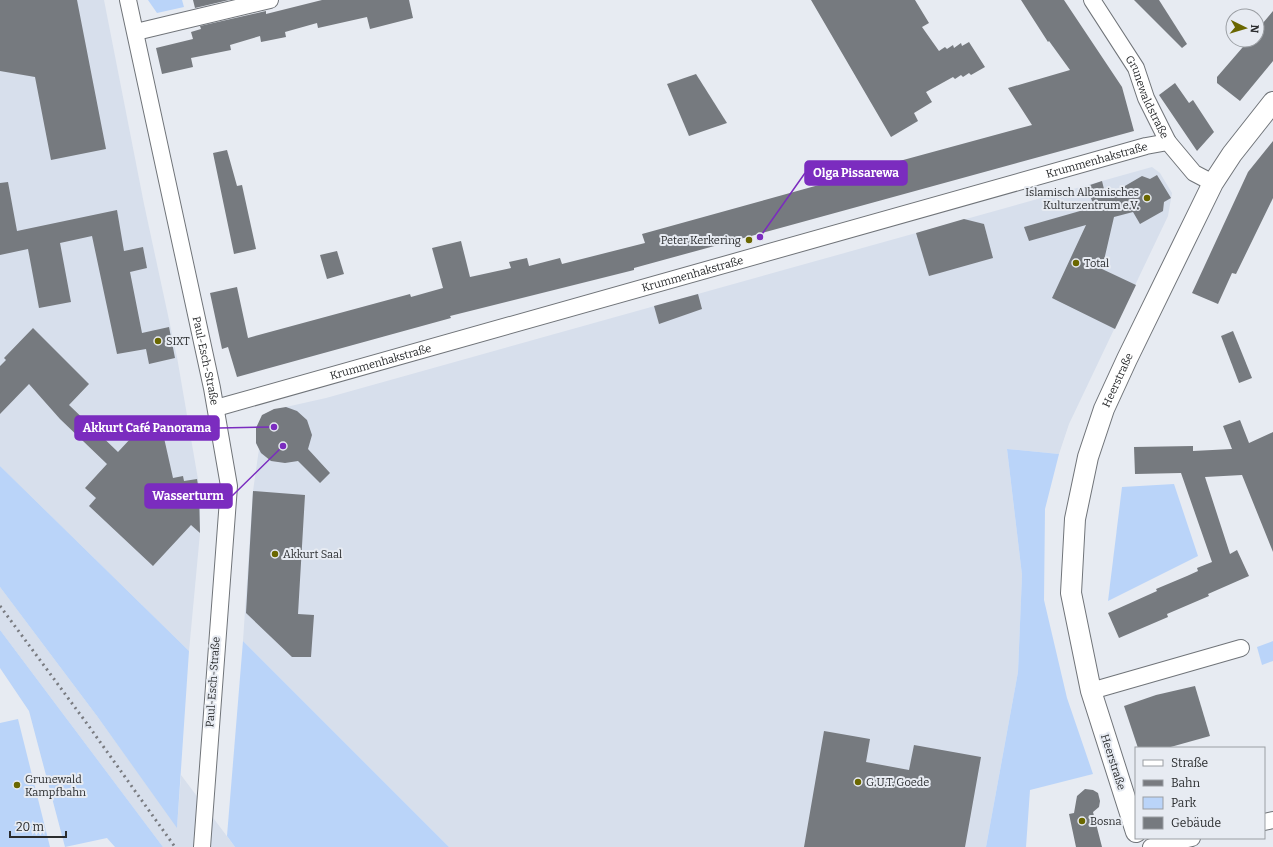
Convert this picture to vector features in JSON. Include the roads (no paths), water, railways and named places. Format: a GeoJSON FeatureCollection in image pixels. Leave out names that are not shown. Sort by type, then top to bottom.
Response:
{"type":"FeatureCollection","features":[{"type":"Feature","properties":{"kind":"street","name":"Paul-Esch-Straße"},"geometry":{"type":"LineString","coordinates":[[128,0],[216,408],[229,486],[202,847]]}},
{"type":"Feature","properties":{"kind":"street"},"geometry":{"type":"LineString","coordinates":[[136,32],[270,0]]}},
{"type":"Feature","properties":{"kind":"street","name":"Grunewaldstraße"},"geometry":{"type":"LineString","coordinates":[[1092,0],[1136,68],[1146,98],[1168,142],[1194,173],[1213,183]]}},
{"type":"Feature","properties":{"kind":"street","name":"Heerstraße"},"geometry":{"type":"LineString","coordinates":[[1135,829],[1091,691],[1071,593],[1075,519],[1088,457],[1104,409],[1127,360],[1213,183],[1232,154],[1273,102]]}},
{"type":"Feature","properties":{"kind":"street","name":"Krummenhakstraße"},"geometry":{"type":"LineString","coordinates":[[216,408],[1139,148],[1168,142]]}},
{"type":"Feature","properties":{"kind":"street"},"geometry":{"type":"LineString","coordinates":[[1091,691],[1241,648]]}},
{"type":"Feature","properties":{"kind":"street"},"geometry":{"type":"LineString","coordinates":[[1151,847],[1187,839]]}},
{"type":"Feature","properties":{"kind":"railway"},"geometry":{"type":"LineString","coordinates":[[0,606],[88,725],[175,847]]}},
{"type":"Feature","properties":{"kind":"place","name":"Islamisch Albanisches Kulturzentrum e.V."},"geometry":{"type":"Point","coordinates":[1147,198]}},
{"type":"Feature","properties":{"kind":"place","name":"Olga Pissarewa"},"geometry":{"type":"Point","coordinates":[760,237]}},
{"type":"Feature","properties":{"kind":"place","name":"Peter Kerkering"},"geometry":{"type":"Point","coordinates":[749,240]}},
{"type":"Feature","properties":{"kind":"place","name":"Total"},"geometry":{"type":"Point","coordinates":[1076,263]}},
{"type":"Feature","properties":{"kind":"place","name":"SIXT"},"geometry":{"type":"Point","coordinates":[158,341]}},
{"type":"Feature","properties":{"kind":"place","name":"Akkurt Café Panorama"},"geometry":{"type":"Point","coordinates":[274,427]}},
{"type":"Feature","properties":{"kind":"place","name":"Wasserturm"},"geometry":{"type":"Point","coordinates":[283,446]}},
{"type":"Feature","properties":{"kind":"place","name":"Akkurt Saal"},"geometry":{"type":"Point","coordinates":[275,554]}},
{"type":"Feature","properties":{"kind":"place","name":"G.U.T. Goede"},"geometry":{"type":"Point","coordinates":[858,782]}},
{"type":"Feature","properties":{"kind":"place","name":"Grunewald Kampfbahn"},"geometry":{"type":"Point","coordinates":[17,785]}},
{"type":"Feature","properties":{"kind":"place","name":"Bosna"},"geometry":{"type":"Point","coordinates":[1082,821]}}]}
